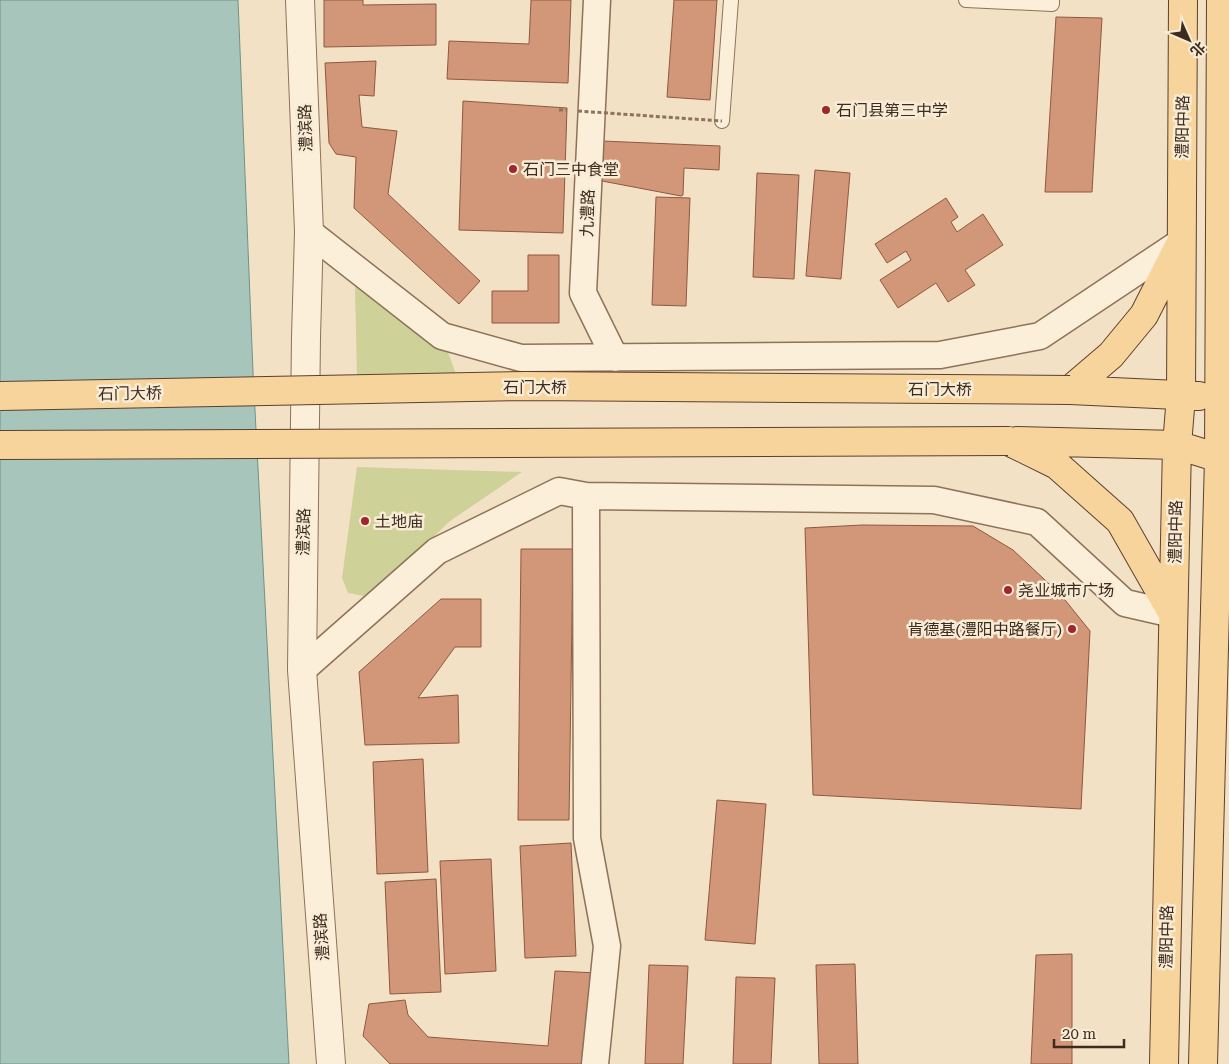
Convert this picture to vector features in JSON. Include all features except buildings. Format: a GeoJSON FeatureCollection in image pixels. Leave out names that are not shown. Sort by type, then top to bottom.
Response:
{"type":"FeatureCollection","features":[{"type":"Feature","properties":{"kind":"main road","name":"澧阳中路"},"geometry":{"type":"LineString","coordinates":[[1164,1064],[1177,445],[1181,396],[1183,0]]}},
{"type":"Feature","properties":{"kind":"main road"},"geometry":{"type":"LineString","coordinates":[[1203,1064],[1219,458],[1221,0]]}},
{"type":"Feature","properties":{"kind":"main road"},"geometry":{"type":"LineString","coordinates":[[1070,390],[1111,355],[1144,315],[1181,242]]}},
{"type":"Feature","properties":{"kind":"main road","name":"石门大桥"},"geometry":{"type":"LineString","coordinates":[[0,396],[526,386],[1070,390],[1219,398]]}},
{"type":"Feature","properties":{"kind":"main road"},"geometry":{"type":"LineString","coordinates":[[0,445],[1008,441],[1177,445],[1219,458]]}},
{"type":"Feature","properties":{"kind":"main road"},"geometry":{"type":"LineString","coordinates":[[1008,441],[1057,465],[1120,522],[1173,614]]}},
{"type":"Feature","properties":{"kind":"street","name":"澧滨路"},"geometry":{"type":"LineString","coordinates":[[300,0],[309,232],[302,670],[331,1064]]}},
{"type":"Feature","properties":{"kind":"street","name":"九澧路"},"geometry":{"type":"LineString","coordinates":[[597,0],[583,293],[615,358]]}},
{"type":"Feature","properties":{"kind":"street"},"geometry":{"type":"LineString","coordinates":[[309,232],[442,336],[521,358],[940,355],[1040,336],[1181,242]]}},
{"type":"Feature","properties":{"kind":"street"},"geometry":{"type":"LineString","coordinates":[[302,670],[437,551],[560,491],[586,496],[934,500],[1037,522],[1125,603],[1173,614]]}},
{"type":"Feature","properties":{"kind":"street"},"geometry":{"type":"LineString","coordinates":[[586,496],[587,838],[607,946],[595,1064]]}},
{"type":"Feature","properties":{"kind":"lane"},"geometry":{"type":"LineString","coordinates":[[722,121],[731,0]]}},
{"type":"Feature","properties":{"kind":"lane"},"geometry":{"type":"LineString","coordinates":[[966,0],[1052,4],[1052,0]]}},
{"type":"Feature","properties":{"kind":"path"},"geometry":{"type":"LineString","coordinates":[[578,111],[722,121]]}},
{"type":"Feature","properties":{"kind":"green space"},"geometry":{"type":"Polygon","coordinates":[[[363,283],[442,336],[456,374],[357,378],[355,287],[363,283]]]}},
{"type":"Feature","properties":{"kind":"green space"},"geometry":{"type":"Polygon","coordinates":[[[357,467],[522,472],[450,521],[401,568],[364,596],[348,593],[342,578],[357,467]]]}},
{"type":"Feature","properties":{"kind":"water"},"geometry":{"type":"Polygon","coordinates":[[[0,0],[238,0],[253,372],[289,1064],[0,1064],[0,0]]]}},
{"type":"Feature","properties":{"kind":"place","name":"石门县第三中学"},"geometry":{"type":"Point","coordinates":[826,110]}},
{"type":"Feature","properties":{"kind":"place","name":"石门三中食堂"},"geometry":{"type":"Point","coordinates":[513,169]}},
{"type":"Feature","properties":{"kind":"place","name":"土地庙"},"geometry":{"type":"Point","coordinates":[365,521]}},
{"type":"Feature","properties":{"kind":"place","name":"尧业城市广场"},"geometry":{"type":"Point","coordinates":[1008,590]}},
{"type":"Feature","properties":{"kind":"place","name":"肯德基(澧阳中路餐厅)"},"geometry":{"type":"Point","coordinates":[1072,629]}}]}
